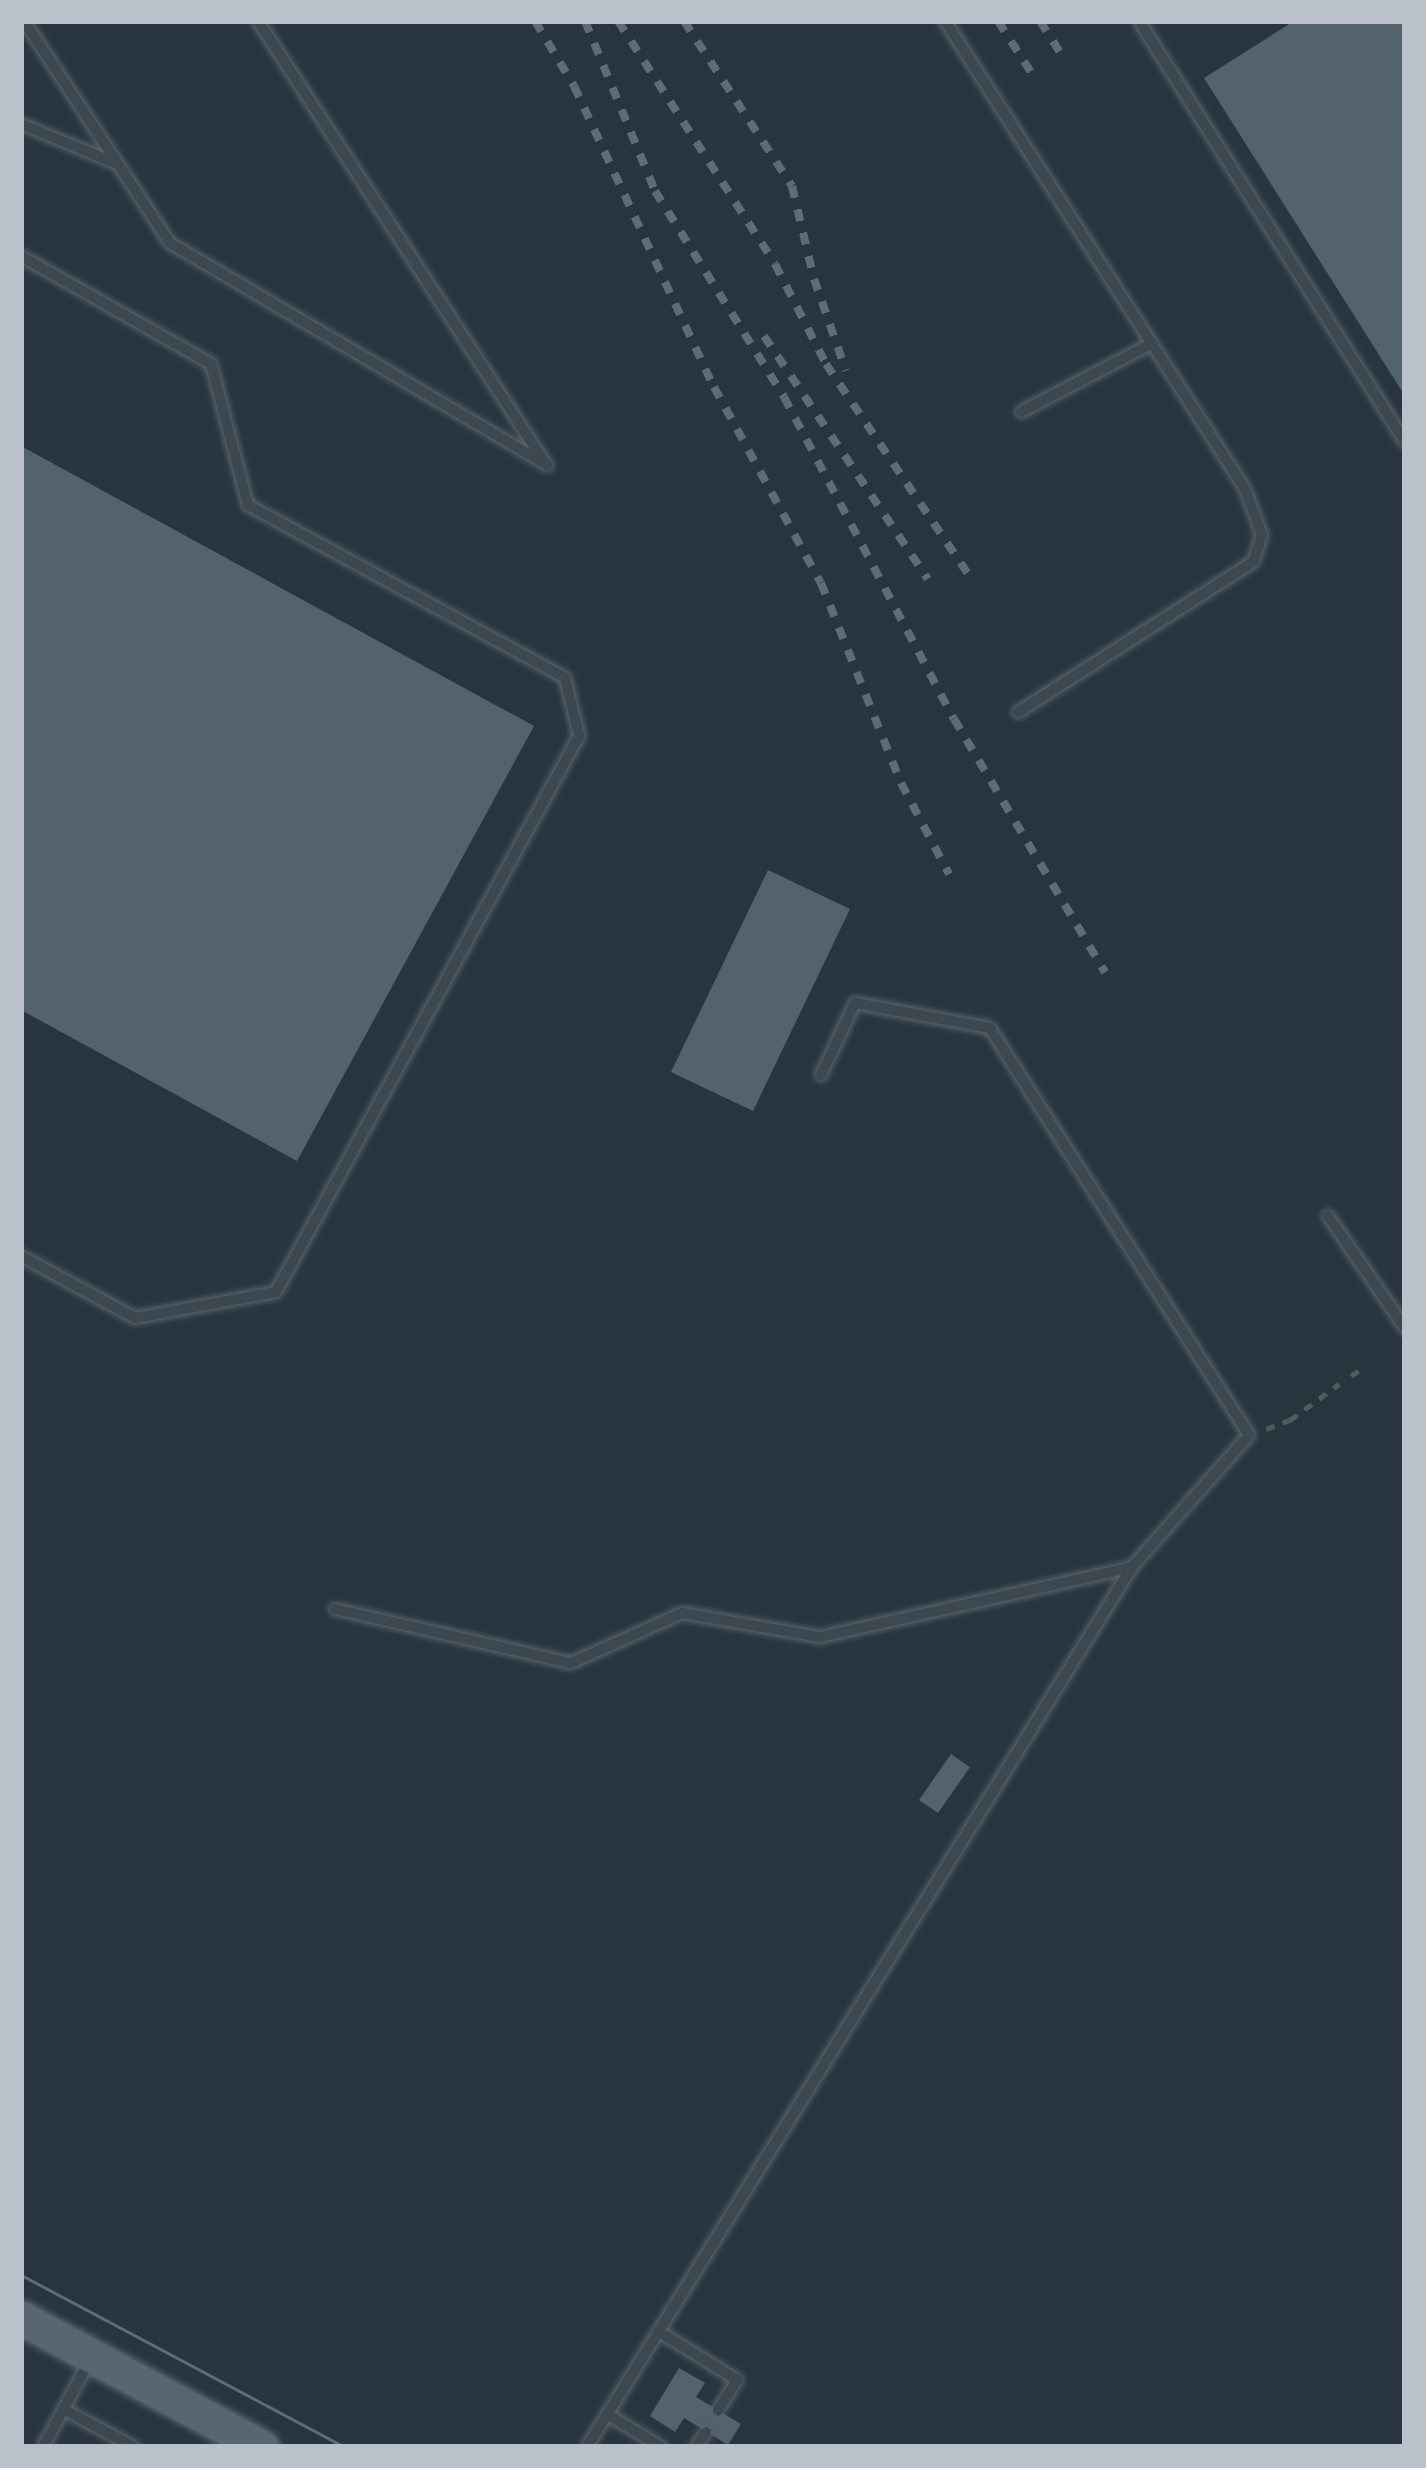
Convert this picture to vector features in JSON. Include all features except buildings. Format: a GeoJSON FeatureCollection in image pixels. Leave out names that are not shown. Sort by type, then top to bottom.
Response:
{"type":"FeatureCollection","features":[{"type":"Feature","properties":{"kind":"main road"},"geometry":{"type":"LineString","coordinates":[[21,2318],[262,2447]]}},
{"type":"Feature","properties":{"kind":"lane"},"geometry":{"type":"LineString","coordinates":[[24,21],[170,243],[547,466],[258,21]]}},
{"type":"Feature","properties":{"kind":"lane"},"geometry":{"type":"LineString","coordinates":[[945,21],[1245,489],[1262,535],[1253,562],[1018,712]]}},
{"type":"Feature","properties":{"kind":"lane"},"geometry":{"type":"LineString","coordinates":[[1139,21],[1405,440]]}},
{"type":"Feature","properties":{"kind":"lane"},"geometry":{"type":"LineString","coordinates":[[21,124],[118,165]]}},
{"type":"Feature","properties":{"kind":"lane"},"geometry":{"type":"LineString","coordinates":[[21,256],[211,364],[248,505],[565,678],[579,736],[276,1292],[135,1318],[21,1256]]}},
{"type":"Feature","properties":{"kind":"lane"},"geometry":{"type":"LineString","coordinates":[[1021,412],[1151,344]]}},
{"type":"Feature","properties":{"kind":"lane"},"geometry":{"type":"LineString","coordinates":[[587,2447],[1132,1567],[1250,1435],[990,1028],[855,1003],[821,1075]]}},
{"type":"Feature","properties":{"kind":"lane"},"geometry":{"type":"LineString","coordinates":[[1328,1216],[1405,1328]]}},
{"type":"Feature","properties":{"kind":"lane"},"geometry":{"type":"LineString","coordinates":[[335,1609],[571,1663],[682,1613],[820,1637],[1132,1567]]}},
{"type":"Feature","properties":{"kind":"lane"},"geometry":{"type":"LineString","coordinates":[[658,2331],[737,2380],[718,2411]]}},
{"type":"Feature","properties":{"kind":"lane"},"geometry":{"type":"LineString","coordinates":[[43,2447],[92,2356]]}},
{"type":"Feature","properties":{"kind":"lane"},"geometry":{"type":"LineString","coordinates":[[63,2410],[134,2447]]}},
{"type":"Feature","properties":{"kind":"lane"},"geometry":{"type":"LineString","coordinates":[[608,2414],[661,2447]]}},
{"type":"Feature","properties":{"kind":"lane"},"geometry":{"type":"LineString","coordinates":[[696,2447],[706,2432]]}},
{"type":"Feature","properties":{"kind":"path"},"geometry":{"type":"LineString","coordinates":[[1351,1376],[1361,1369]]}},
{"type":"Feature","properties":{"kind":"path"},"geometry":{"type":"LineString","coordinates":[[1250,1435],[1290,1420],[1339,1384]]}},
{"type":"Feature","properties":{"kind":"tram line"},"geometry":{"type":"LineString","coordinates":[[21,2275],[344,2447]]}},
{"type":"Feature","properties":{"kind":"railway"},"geometry":{"type":"LineString","coordinates":[[535,21],[574,86],[714,387],[821,583],[901,783],[949,874]]}},
{"type":"Feature","properties":{"kind":"railway"},"geometry":{"type":"LineString","coordinates":[[585,21],[655,191],[784,397],[954,719],[1105,972]]}},
{"type":"Feature","properties":{"kind":"railway"},"geometry":{"type":"LineString","coordinates":[[618,21],[775,264],[826,364],[969,575]]}},
{"type":"Feature","properties":{"kind":"railway"},"geometry":{"type":"LineString","coordinates":[[684,21],[792,186],[814,279],[846,371]]}},
{"type":"Feature","properties":{"kind":"railway"},"geometry":{"type":"LineString","coordinates":[[998,21],[1036,80]]}},
{"type":"Feature","properties":{"kind":"railway"},"geometry":{"type":"LineString","coordinates":[[1040,21],[1063,57]]}},
{"type":"Feature","properties":{"kind":"railway"},"geometry":{"type":"LineString","coordinates":[[764,336],[928,579]]}}]}
